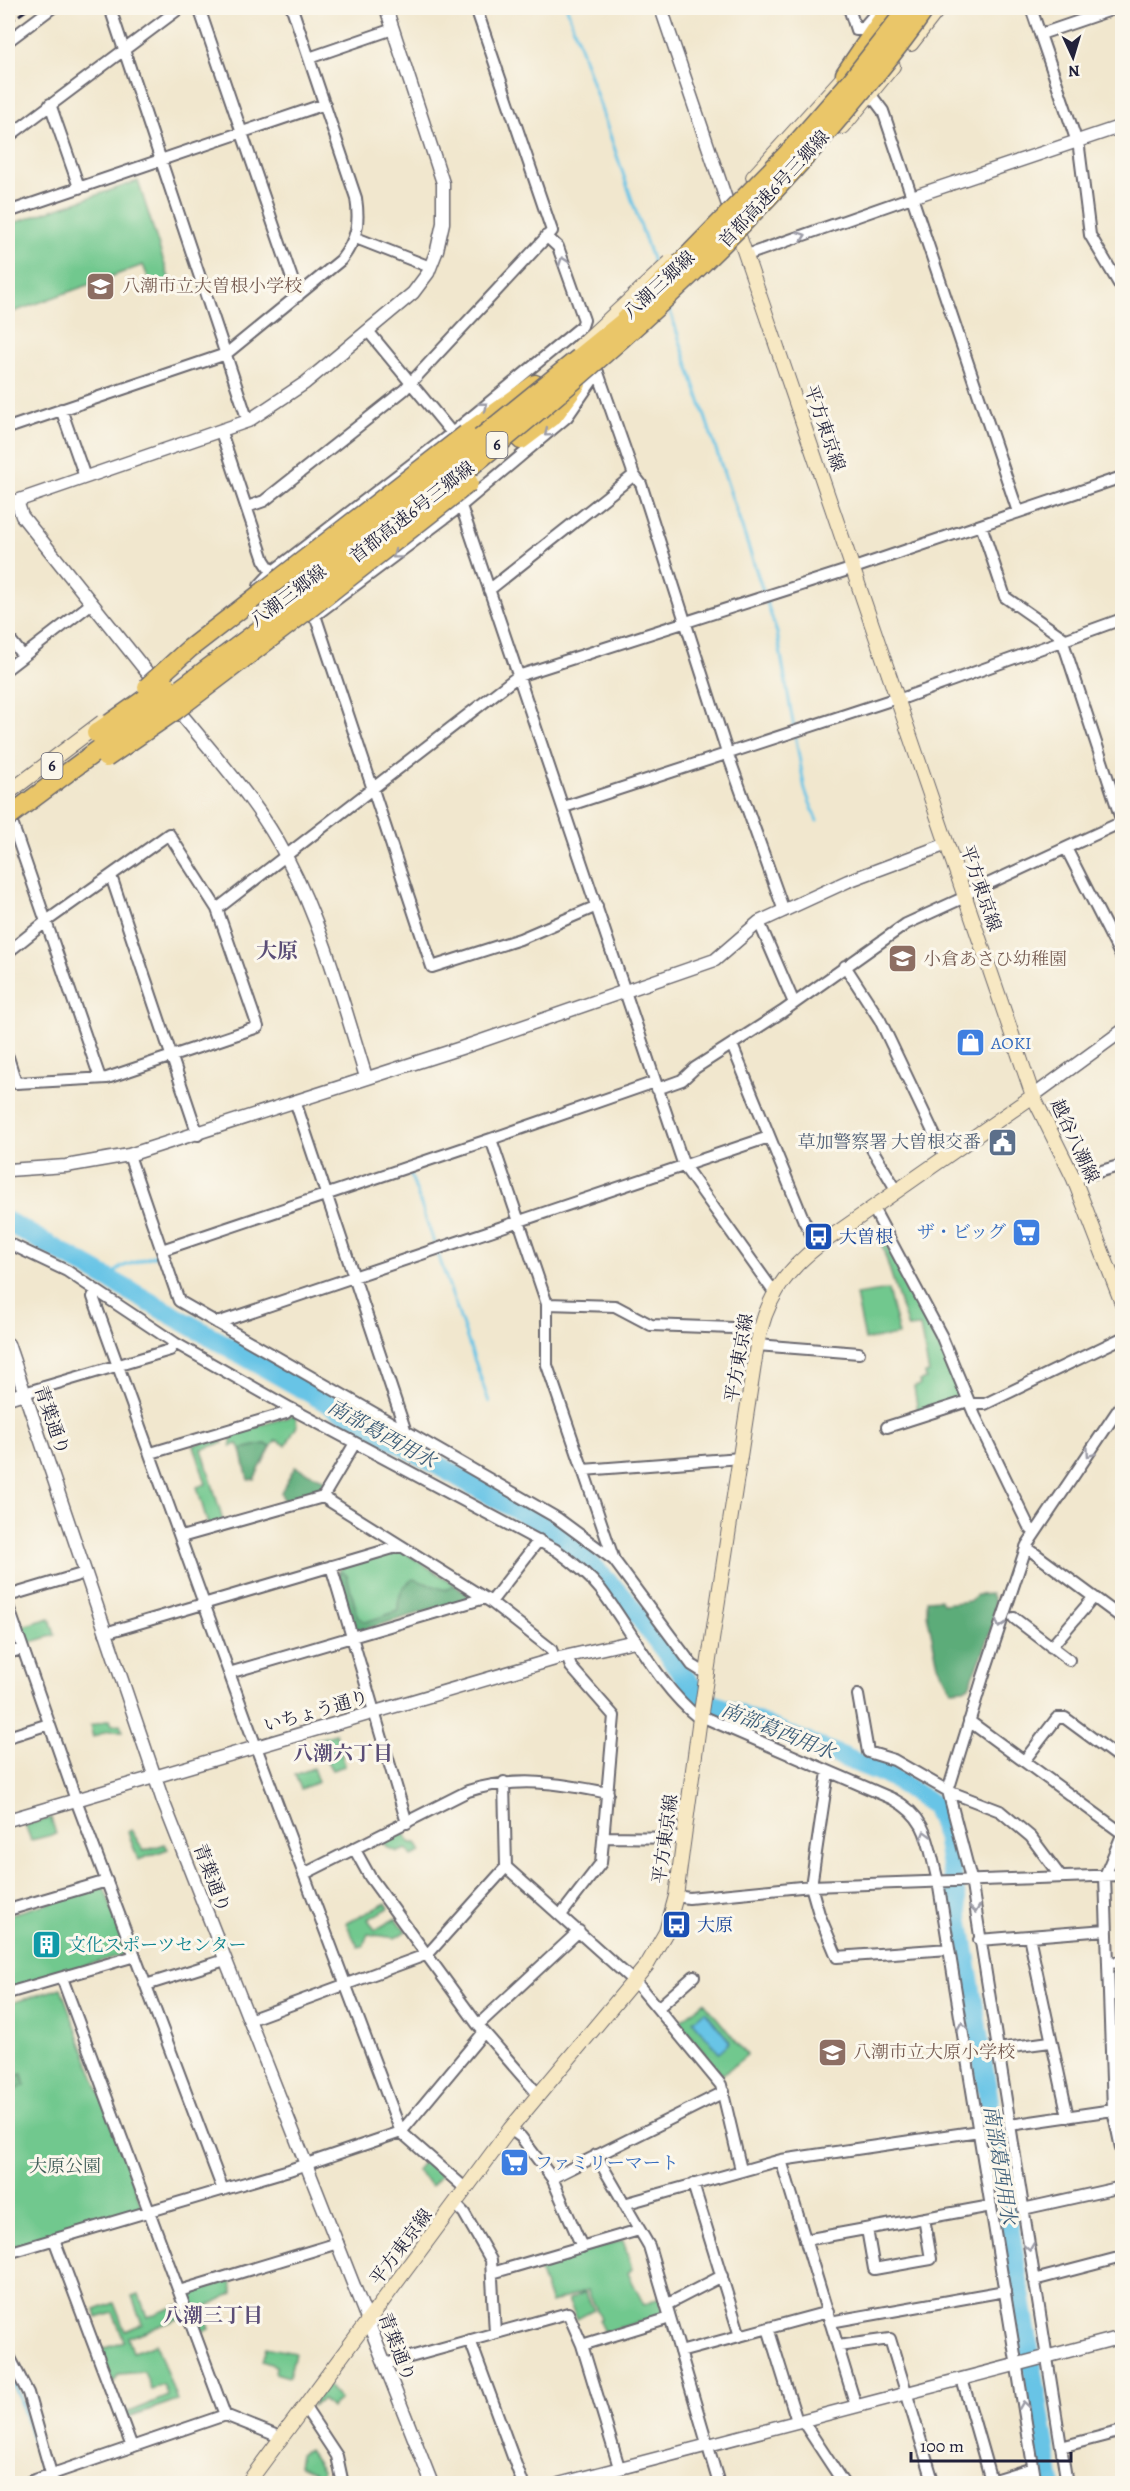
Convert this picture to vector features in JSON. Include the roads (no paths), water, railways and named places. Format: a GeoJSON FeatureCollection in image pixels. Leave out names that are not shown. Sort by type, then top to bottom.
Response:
{"type":"FeatureCollection","features":[{"type":"Feature","properties":{"kind":"highway"},"geometry":{"type":"LineString","coordinates":[[846,74],[862,35],[890,8]]}},
{"type":"Feature","properties":{"kind":"highway","name":"首都高速6号三郷線"},"geometry":{"type":"LineString","coordinates":[[8,800],[308,579],[622,323],[788,153],[851,81],[908,8]]}},
{"type":"Feature","properties":{"kind":"highway","name":"首都高速6号三郷線"},"geometry":{"type":"LineString","coordinates":[[9,825],[385,535],[630,333],[722,246],[788,177],[860,94],[926,8]]}},
{"type":"Feature","properties":{"kind":"highway"},"geometry":{"type":"LineString","coordinates":[[96,733],[189,649],[459,433],[536,384]]}},
{"type":"Feature","properties":{"kind":"highway"},"geometry":{"type":"LineString","coordinates":[[9,825],[176,710],[309,609],[554,415],[577,384]]}},
{"type":"Feature","properties":{"kind":"main road"},"geometry":{"type":"LineString","coordinates":[[728,205],[846,74],[898,8]]}},
{"type":"Feature","properties":{"kind":"main road"},"geometry":{"type":"LineString","coordinates":[[739,235],[817,156],[871,95],[939,8]]}},
{"type":"Feature","properties":{"kind":"main road","name":"平方東京線"},"geometry":{"type":"LineString","coordinates":[[247,2484],[510,2128],[646,1965],[666,1932],[676,1896],[760,1329],[774,1292],[790,1270],[818,1246],[1033,1096],[728,205]]}},
{"type":"Feature","properties":{"kind":"main road","name":"八潮三郷線"},"geometry":{"type":"LineString","coordinates":[[8,793],[372,518],[590,338],[728,205]]}},
{"type":"Feature","properties":{"kind":"main road","name":"八潮三郷線"},"geometry":{"type":"LineString","coordinates":[[9,825],[278,626],[452,491],[577,384],[597,370],[739,235]]}},
{"type":"Feature","properties":{"kind":"main road","name":"越谷八潮線"},"geometry":{"type":"LineString","coordinates":[[1033,1096],[1074,1179],[1122,1303]]}},
{"type":"Feature","properties":{"kind":"street"},"geometry":{"type":"LineString","coordinates":[[8,41],[52,8]]}},
{"type":"Feature","properties":{"kind":"street"},"geometry":{"type":"LineString","coordinates":[[110,8],[248,421]]}},
{"type":"Feature","properties":{"kind":"street"},"geometry":{"type":"LineString","coordinates":[[8,136],[180,8]]}},
{"type":"Feature","properties":{"kind":"street"},"geometry":{"type":"LineString","coordinates":[[200,8],[298,296]]}},
{"type":"Feature","properties":{"kind":"street"},"geometry":{"type":"LineString","coordinates":[[8,428],[226,354],[341,260],[356,237],[360,221],[356,198],[292,8]]}},
{"type":"Feature","properties":{"kind":"street"},"geometry":{"type":"LineString","coordinates":[[366,1077],[323,943],[305,896],[286,856],[238,784],[12,502],[248,421],[305,383],[413,293],[430,267],[443,223],[443,183],[386,8]]}},
{"type":"Feature","properties":{"kind":"street"},"geometry":{"type":"LineString","coordinates":[[246,507],[264,501],[411,383],[552,231],[476,8]]}},
{"type":"Feature","properties":{"kind":"street"},"geometry":{"type":"LineString","coordinates":[[661,8],[728,205]]}},
{"type":"Feature","properties":{"kind":"street"},"geometry":{"type":"LineString","coordinates":[[849,8],[862,35]]}},
{"type":"Feature","properties":{"kind":"street"},"geometry":{"type":"LineString","coordinates":[[862,35],[880,8]]}},
{"type":"Feature","properties":{"kind":"street"},"geometry":{"type":"LineString","coordinates":[[1032,8],[1077,141],[1090,235],[1122,289]]}},
{"type":"Feature","properties":{"kind":"street"},"geometry":{"type":"LineString","coordinates":[[1041,34],[1117,8]]}},
{"type":"Feature","properties":{"kind":"street"},"geometry":{"type":"LineString","coordinates":[[309,58],[393,29]]}},
{"type":"Feature","properties":{"kind":"street"},"geometry":{"type":"LineString","coordinates":[[871,95],[883,111],[1018,512]]}},
{"type":"Feature","properties":{"kind":"street"},"geometry":{"type":"LineString","coordinates":[[50,104],[79,187]]}},
{"type":"Feature","properties":{"kind":"street"},"geometry":{"type":"LineString","coordinates":[[8,212],[325,104]]}},
{"type":"Feature","properties":{"kind":"street"},"geometry":{"type":"LineString","coordinates":[[747,255],[1122,126]]}},
{"type":"Feature","properties":{"kind":"street"},"geometry":{"type":"LineString","coordinates":[[237,622],[248,597],[272,572],[459,433],[582,326],[584,320],[558,247],[546,236]]}},
{"type":"Feature","properties":{"kind":"street"},"geometry":{"type":"LineString","coordinates":[[356,237],[430,267]]}},
{"type":"Feature","properties":{"kind":"street"},"geometry":{"type":"LineString","coordinates":[[368,331],[411,383],[459,433]]}},
{"type":"Feature","properties":{"kind":"street"},"geometry":{"type":"LineString","coordinates":[[597,370],[634,475],[641,484],[684,624],[784,911]]}},
{"type":"Feature","properties":{"kind":"street"},"geometry":{"type":"LineString","coordinates":[[278,626],[295,628],[315,615],[461,506],[567,417],[597,370]]}},
{"type":"Feature","properties":{"kind":"street"},"geometry":{"type":"LineString","coordinates":[[62,409],[85,477]]}},
{"type":"Feature","properties":{"kind":"street"},"geometry":{"type":"LineString","coordinates":[[221,432],[264,560],[272,572]]}},
{"type":"Feature","properties":{"kind":"street"},"geometry":{"type":"LineString","coordinates":[[489,590],[634,475]]}},
{"type":"Feature","properties":{"kind":"street"},"geometry":{"type":"LineString","coordinates":[[217,909],[518,676],[854,568],[1122,477]]}},
{"type":"Feature","properties":{"kind":"street"},"geometry":{"type":"LineString","coordinates":[[461,506],[684,1166],[774,1292]]}},
{"type":"Feature","properties":{"kind":"street"},"geometry":{"type":"LineString","coordinates":[[345,517],[372,518]]}},
{"type":"Feature","properties":{"kind":"street"},"geometry":{"type":"LineString","coordinates":[[162,1251],[491,1139],[656,1086],[682,1080],[695,1068],[794,1003],[906,924],[1122,822],[1064,639],[1005,597],[981,525]]}},
{"type":"Feature","properties":{"kind":"street"},"geometry":{"type":"LineString","coordinates":[[8,668],[92,603]]}},
{"type":"Feature","properties":{"kind":"street"},"geometry":{"type":"LineString","coordinates":[[315,615],[432,968],[520,939],[597,906]]}},
{"type":"Feature","properties":{"kind":"street"},"geometry":{"type":"LineString","coordinates":[[564,807],[727,752],[897,699],[1122,619]]}},
{"type":"Feature","properties":{"kind":"street"},"geometry":{"type":"LineString","coordinates":[[8,637],[23,656]]}},
{"type":"Feature","properties":{"kind":"street"},"geometry":{"type":"LineString","coordinates":[[9,825],[48,920],[100,1078]]}},
{"type":"Feature","properties":{"kind":"street"},"geometry":{"type":"LineString","coordinates":[[8,952],[48,920],[169,834],[217,909],[258,1027],[100,1078],[16,1083],[8,1057]]}},
{"type":"Feature","properties":{"kind":"street"},"geometry":{"type":"LineString","coordinates":[[8,1170],[66,1166],[129,1155],[198,1135],[366,1077],[461,1048],[715,960],[759,922],[848,881],[947,844]]}},
{"type":"Feature","properties":{"kind":"street"},"geometry":{"type":"LineString","coordinates":[[1066,848],[1122,958]]}},
{"type":"Feature","properties":{"kind":"street"},"geometry":{"type":"LineString","coordinates":[[111,876],[198,1135]]}},
{"type":"Feature","properties":{"kind":"street"},"geometry":{"type":"LineString","coordinates":[[759,922],[794,1003]]}},
{"type":"Feature","properties":{"kind":"street"},"geometry":{"type":"LineString","coordinates":[[845,966],[880,1020],[945,1157]]}},
{"type":"Feature","properties":{"kind":"street"},"geometry":{"type":"LineString","coordinates":[[1033,1096],[1122,1031]]}},
{"type":"Feature","properties":{"kind":"street"},"geometry":{"type":"LineString","coordinates":[[732,1045],[769,1137],[818,1246]]}},
{"type":"Feature","properties":{"kind":"street"},"geometry":{"type":"LineString","coordinates":[[295,1101],[406,1432]]}},
{"type":"Feature","properties":{"kind":"street"},"geometry":{"type":"LineString","coordinates":[[218,1323],[769,1137]]}},
{"type":"Feature","properties":{"kind":"street"},"geometry":{"type":"LineString","coordinates":[[491,1139],[547,1304],[547,1365],[614,1560]]}},
{"type":"Feature","properties":{"kind":"street"},"geometry":{"type":"LineString","coordinates":[[872,1149],[897,1191]]}},
{"type":"Feature","properties":{"kind":"street"},"geometry":{"type":"LineString","coordinates":[[129,1155],[179,1301],[557,1518],[614,1560],[692,1665],[707,1680]]}},
{"type":"Feature","properties":{"kind":"street"},"geometry":{"type":"LineString","coordinates":[[1074,1179],[1122,1165]]}},
{"type":"Feature","properties":{"kind":"street"},"geometry":{"type":"LineString","coordinates":[[873,1208],[941,1335],[969,1403],[1029,1527],[1035,1533]]}},
{"type":"Feature","properties":{"kind":"street"},"geometry":{"type":"LineString","coordinates":[[8,1243],[67,1271],[175,1343],[290,1408],[539,1540],[582,1569],[600,1589],[635,1641],[684,1704],[701,1715],[893,1799],[916,1814],[922,1823],[941,1881],[949,1950],[1036,2484]]}},
{"type":"Feature","properties":{"kind":"street"},"geometry":{"type":"LineString","coordinates":[[96,1290],[93,1297],[182,1537],[256,1748],[401,2132],[466,2189]]}},
{"type":"Feature","properties":{"kind":"street"},"geometry":{"type":"LineString","coordinates":[[547,1304],[615,1306],[651,1325],[760,1329]]}},
{"type":"Feature","properties":{"kind":"street"},"geometry":{"type":"LineString","coordinates":[[889,1428],[969,1403],[985,1404],[1122,1338]]}},
{"type":"Feature","properties":{"kind":"street"},"geometry":{"type":"LineString","coordinates":[[8,1398],[170,1350],[175,1343]]}},
{"type":"Feature","properties":{"kind":"street","name":"青葉通り"},"geometry":{"type":"LineString","coordinates":[[8,1344],[154,1777],[432,2484]]}},
{"type":"Feature","properties":{"kind":"street"},"geometry":{"type":"LineString","coordinates":[[758,1345],[859,1353]]}},
{"type":"Feature","properties":{"kind":"street"},"geometry":{"type":"LineString","coordinates":[[1067,2484],[980,1940],[969,1879],[948,1791],[1026,1547],[1122,1404]]}},
{"type":"Feature","properties":{"kind":"street"},"geometry":{"type":"LineString","coordinates":[[151,1453],[286,1413],[290,1408]]}},
{"type":"Feature","properties":{"kind":"street"},"geometry":{"type":"LineString","coordinates":[[182,1537],[323,1497],[355,1443]]}},
{"type":"Feature","properties":{"kind":"street"},"geometry":{"type":"LineString","coordinates":[[583,1470],[741,1458]]}},
{"type":"Feature","properties":{"kind":"street"},"geometry":{"type":"LineString","coordinates":[[323,1497],[488,1600],[572,1667],[614,1716],[601,1863],[561,1915]]}},
{"type":"Feature","properties":{"kind":"street"},"geometry":{"type":"LineString","coordinates":[[229,1673],[488,1600],[539,1540]]}},
{"type":"Feature","properties":{"kind":"street"},"geometry":{"type":"LineString","coordinates":[[105,1633],[400,1546]]}},
{"type":"Feature","properties":{"kind":"street"},"geometry":{"type":"LineString","coordinates":[[1026,1547],[1122,1618]]}},
{"type":"Feature","properties":{"kind":"street"},"geometry":{"type":"LineString","coordinates":[[331,1566],[407,1823]]}},
{"type":"Feature","properties":{"kind":"street"},"geometry":{"type":"LineString","coordinates":[[8,1596],[85,1573]]}},
{"type":"Feature","properties":{"kind":"street"},"geometry":{"type":"LineString","coordinates":[[1051,1647],[1094,1597]]}},
{"type":"Feature","properties":{"kind":"street"},"geometry":{"type":"LineString","coordinates":[[8,1606],[76,1800],[223,2190]]}},
{"type":"Feature","properties":{"kind":"street"},"geometry":{"type":"LineString","coordinates":[[1014,1618],[1069,1660]]}},
{"type":"Feature","properties":{"kind":"street","name":"いちょう通り"},"geometry":{"type":"LineString","coordinates":[[8,1820],[561,1657],[635,1641]]}},
{"type":"Feature","properties":{"kind":"street"},"geometry":{"type":"LineString","coordinates":[[8,1653],[22,1649]]}},
{"type":"Feature","properties":{"kind":"street"},"geometry":{"type":"LineString","coordinates":[[858,1695],[868,1752],[894,1760],[948,1791],[1000,1811],[1015,1821],[1031,1837],[1060,1876]]}},
{"type":"Feature","properties":{"kind":"street"},"geometry":{"type":"LineString","coordinates":[[1024,1761],[1057,1718],[1065,1718],[1122,1760]]}},
{"type":"Feature","properties":{"kind":"street"},"geometry":{"type":"LineString","coordinates":[[969,1721],[1122,1834],[1105,1876],[1106,1930],[1117,2070],[1113,2110],[1122,2153]]}},
{"type":"Feature","properties":{"kind":"street"},"geometry":{"type":"LineString","coordinates":[[8,1737],[49,1724]]}},
{"type":"Feature","properties":{"kind":"street"},"geometry":{"type":"LineString","coordinates":[[828,1772],[811,1886],[819,1914],[837,1957],[949,1950]]}},
{"type":"Feature","properties":{"kind":"street"},"geometry":{"type":"LineString","coordinates":[[304,1874],[468,1791],[504,1782],[531,1780],[608,1793]]}},
{"type":"Feature","properties":{"kind":"street"},"geometry":{"type":"LineString","coordinates":[[249,2020],[428,1954],[506,1867],[504,1782]]}},
{"type":"Feature","properties":{"kind":"street"},"geometry":{"type":"LineString","coordinates":[[603,1837],[684,1838]]}},
{"type":"Feature","properties":{"kind":"street"},"geometry":{"type":"LineString","coordinates":[[355,1850],[370,1876],[481,2029],[537,2093]]}},
{"type":"Feature","properties":{"kind":"street"},"geometry":{"type":"LineString","coordinates":[[506,1867],[633,1980],[659,2007],[724,2092],[741,2170]]}},
{"type":"Feature","properties":{"kind":"street"},"geometry":{"type":"LineString","coordinates":[[676,1896],[689,1898],[736,1895],[811,1886],[1122,1875]]}},
{"type":"Feature","properties":{"kind":"street"},"geometry":{"type":"LineString","coordinates":[[8,1910],[107,1881]]}},
{"type":"Feature","properties":{"kind":"street"},"geometry":{"type":"LineString","coordinates":[[980,1940],[1106,1930]]}},
{"type":"Feature","properties":{"kind":"street"},"geometry":{"type":"LineString","coordinates":[[8,2253],[223,2190],[401,2132],[481,2029],[579,1931]]}},
{"type":"Feature","properties":{"kind":"street"},"geometry":{"type":"LineString","coordinates":[[1029,1936],[1068,2117]]}},
{"type":"Feature","properties":{"kind":"street"},"geometry":{"type":"LineString","coordinates":[[8,1993],[135,1956]]}},
{"type":"Feature","properties":{"kind":"street"},"geometry":{"type":"LineString","coordinates":[[146,1985],[225,1960]]}},
{"type":"Feature","properties":{"kind":"street"},"geometry":{"type":"LineString","coordinates":[[1109,1963],[1122,1962]]}},
{"type":"Feature","properties":{"kind":"street"},"geometry":{"type":"LineString","coordinates":[[659,2007],[694,1976]]}},
{"type":"Feature","properties":{"kind":"street"},"geometry":{"type":"LineString","coordinates":[[62,1978],[225,2415]]}},
{"type":"Feature","properties":{"kind":"street"},"geometry":{"type":"LineString","coordinates":[[998,2049],[1050,2042]]}},
{"type":"Feature","properties":{"kind":"street"},"geometry":{"type":"LineString","coordinates":[[552,2178],[724,2092]]}},
{"type":"Feature","properties":{"kind":"street"},"geometry":{"type":"LineString","coordinates":[[1010,2125],[1113,2110]]}},
{"type":"Feature","properties":{"kind":"street"},"geometry":{"type":"LineString","coordinates":[[510,2128],[521,2137],[552,2178],[582,2247]]}},
{"type":"Feature","properties":{"kind":"street"},"geometry":{"type":"LineString","coordinates":[[624,2204],[781,2160],[979,2131]]}},
{"type":"Feature","properties":{"kind":"street"},"geometry":{"type":"LineString","coordinates":[[596,2155],[649,2246],[719,2484]]}},
{"type":"Feature","properties":{"kind":"street"},"geometry":{"type":"LineString","coordinates":[[781,2160],[856,2406]]}},
{"type":"Feature","properties":{"kind":"street"},"geometry":{"type":"LineString","coordinates":[[693,2184],[740,2336]]}},
{"type":"Feature","properties":{"kind":"street"},"geometry":{"type":"LineString","coordinates":[[1023,2209],[1122,2187]]}},
{"type":"Feature","properties":{"kind":"street"},"geometry":{"type":"LineString","coordinates":[[455,2204],[465,2213],[491,2260],[495,2333]]}},
{"type":"Feature","properties":{"kind":"street"},"geometry":{"type":"LineString","coordinates":[[805,2240],[991,2206]]}},
{"type":"Feature","properties":{"kind":"street"},"geometry":{"type":"LineString","coordinates":[[867,2229],[874,2269],[931,2259],[924,2218]]}},
{"type":"Feature","properties":{"kind":"street"},"geometry":{"type":"LineString","coordinates":[[492,2273],[639,2230]]}},
{"type":"Feature","properties":{"kind":"street"},"geometry":{"type":"LineString","coordinates":[[54,2239],[132,2447]]}},
{"type":"Feature","properties":{"kind":"street"},"geometry":{"type":"LineString","coordinates":[[179,2291],[338,2244]]}},
{"type":"Feature","properties":{"kind":"street"},"geometry":{"type":"LineString","coordinates":[[1034,2280],[1122,2257]]}},
{"type":"Feature","properties":{"kind":"street"},"geometry":{"type":"LineString","coordinates":[[666,2305],[722,2276]]}},
{"type":"Feature","properties":{"kind":"street"},"geometry":{"type":"LineString","coordinates":[[681,2352],[768,2328],[1005,2292]]}},
{"type":"Feature","properties":{"kind":"street"},"geometry":{"type":"LineString","coordinates":[[385,2364],[568,2313],[582,2345],[619,2467]]}},
{"type":"Feature","properties":{"kind":"street"},"geometry":{"type":"LineString","coordinates":[[582,2345],[670,2318]]}},
{"type":"Feature","properties":{"kind":"street"},"geometry":{"type":"LineString","coordinates":[[768,2328],[799,2421],[844,2484]]}},
{"type":"Feature","properties":{"kind":"street"},"geometry":{"type":"LineString","coordinates":[[559,2484],[1122,2337]]}},
{"type":"Feature","properties":{"kind":"street"},"geometry":{"type":"LineString","coordinates":[[838,2346],[890,2339],[934,2484]]}},
{"type":"Feature","properties":{"kind":"street"},"geometry":{"type":"LineString","coordinates":[[471,2340],[523,2484]]}},
{"type":"Feature","properties":{"kind":"street"},"geometry":{"type":"LineString","coordinates":[[8,2354],[28,2393],[52,2479]]}},
{"type":"Feature","properties":{"kind":"street"},"geometry":{"type":"LineString","coordinates":[[962,2379],[988,2482],[1034,2468]]}},
{"type":"Feature","properties":{"kind":"street"},"geometry":{"type":"LineString","coordinates":[[304,2406],[337,2456],[343,2484]]}},
{"type":"Feature","properties":{"kind":"street"},"geometry":{"type":"LineString","coordinates":[[23,2484],[52,2479],[132,2447],[225,2415],[280,2437]]}},
{"type":"Feature","properties":{"kind":"street"},"geometry":{"type":"LineString","coordinates":[[1061,2447],[1122,2431]]}},
{"type":"Feature","properties":{"kind":"water"},"geometry":{"type":"Polygon","coordinates":[[[705,2011],[730,2042],[719,2052],[693,2021],[705,2011]]]}},
{"type":"Feature","properties":{"kind":"waterway"},"geometry":{"type":"LineString","coordinates":[[567,8],[656,271]]}},
{"type":"Feature","properties":{"kind":"waterway"},"geometry":{"type":"LineString","coordinates":[[668,305],[777,633],[805,790],[817,821]]}},
{"type":"Feature","properties":{"kind":"waterway"},"geometry":{"type":"LineString","coordinates":[[409,1170],[489,1402]]}},
{"type":"Feature","properties":{"kind":"waterway","name":"南部葛西用水"},"geometry":{"type":"LineString","coordinates":[[8,1222],[561,1535],[625,1599],[691,1685],[708,1702],[890,1776],[934,1805],[946,1836],[1051,2484]]}},
{"type":"Feature","properties":{"kind":"waterway"},"geometry":{"type":"LineString","coordinates":[[108,1279],[121,1267],[159,1254]]}},
{"type":"Feature","properties":{"kind":"waterway"},"geometry":{"type":"LineString","coordinates":[[8,2373],[20,2398],[41,2469]]}},
{"type":"Feature","properties":{"kind":"railway"},"geometry":{"type":"LineString","coordinates":[[8,23],[29,8]]}},
{"type":"Feature","properties":{"kind":"place","name":"八潮市立大曽根小学校"},"geometry":{"type":"Point","coordinates":[101,286]}},
{"type":"Feature","properties":{"kind":"place","name":"小倉あさひ幼稚園"},"geometry":{"type":"Point","coordinates":[902,959]}},
{"type":"Feature","properties":{"kind":"place","name":"AOKI"},"geometry":{"type":"Point","coordinates":[970,1043]}},
{"type":"Feature","properties":{"kind":"place","name":"草加警察署 大曽根交番"},"geometry":{"type":"Point","coordinates":[1002,1142]}},
{"type":"Feature","properties":{"kind":"place","name":"ザ・ビッグ"},"geometry":{"type":"Point","coordinates":[1027,1232]}},
{"type":"Feature","properties":{"kind":"place","name":"大曽根"},"geometry":{"type":"Point","coordinates":[818,1237]}},
{"type":"Feature","properties":{"kind":"place","name":"大原"},"geometry":{"type":"Point","coordinates":[676,1925]}},
{"type":"Feature","properties":{"kind":"place","name":"文化スポーツセンター"},"geometry":{"type":"Point","coordinates":[47,1945]}},
{"type":"Feature","properties":{"kind":"place","name":"八潮市立大原小学校"},"geometry":{"type":"Point","coordinates":[832,2052]}},
{"type":"Feature","properties":{"kind":"place","name":"ファミリーマート"},"geometry":{"type":"Point","coordinates":[514,2163]}},
{"type":"Feature","properties":{"kind":"district","name":"大原"},"geometry":{"type":"Point","coordinates":[277,951]}},
{"type":"Feature","properties":{"kind":"district","name":"八潮六丁目"},"geometry":{"type":"Point","coordinates":[343,1753]}},
{"type":"Feature","properties":{"kind":"district","name":"八潮三丁目"},"geometry":{"type":"Point","coordinates":[213,2315]}},
{"type":"Feature","properties":{"kind":"park label","name":"大原公園"},"geometry":{"type":"Point","coordinates":[65,2166]}}]}
